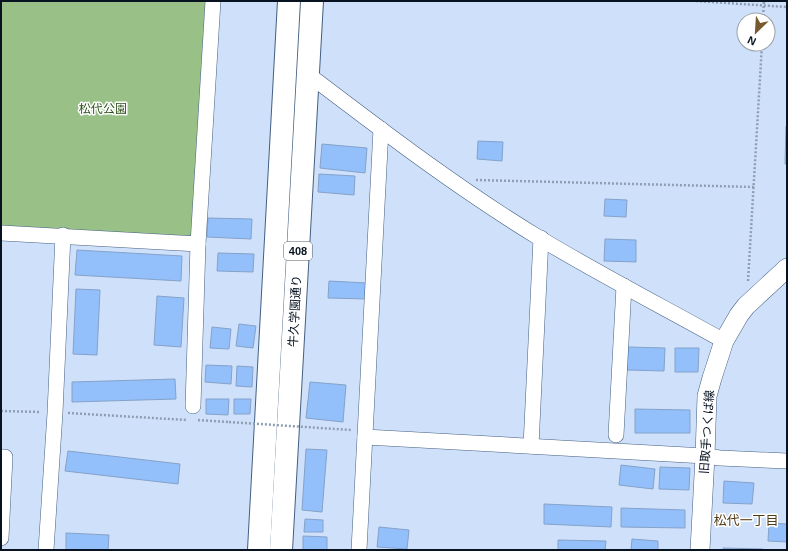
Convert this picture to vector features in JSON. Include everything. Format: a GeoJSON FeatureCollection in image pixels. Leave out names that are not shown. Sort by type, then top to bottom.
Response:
{"type":"FeatureCollection","features":[{"type":"Feature","properties":{"kind":"highway","name":"牛久学園通り"},"geometry":{"type":"LineString","coordinates":[[259,550],[289,1]]}},
{"type":"Feature","properties":{"kind":"highway","name":"牛久学園通り"},"geometry":{"type":"LineString","coordinates":[[281,550],[312,1]]}},
{"type":"Feature","properties":{"kind":"street"},"geometry":{"type":"LineString","coordinates":[[191,413],[198,244],[213,1]]}},
{"type":"Feature","properties":{"kind":"street"},"geometry":{"type":"LineString","coordinates":[[309,75],[450,179],[541,238],[624,286],[724,340]]}},
{"type":"Feature","properties":{"kind":"street"},"geometry":{"type":"LineString","coordinates":[[359,550],[381,129]]}},
{"type":"Feature","properties":{"kind":"street"},"geometry":{"type":"LineString","coordinates":[[1,233],[63,235],[198,244]]}},
{"type":"Feature","properties":{"kind":"street"},"geometry":{"type":"LineString","coordinates":[[46,550],[55,413],[63,235]]}},
{"type":"Feature","properties":{"kind":"street"},"geometry":{"type":"LineString","coordinates":[[531,446],[541,238]]}},
{"type":"Feature","properties":{"kind":"street","name":"旧取手つくば線"},"geometry":{"type":"LineString","coordinates":[[700,550],[707,396],[724,340],[746,306],[787,268]]}},
{"type":"Feature","properties":{"kind":"street"},"geometry":{"type":"LineString","coordinates":[[616,435],[624,286]]}},
{"type":"Feature","properties":{"kind":"street"},"geometry":{"type":"LineString","coordinates":[[365,437],[720,458],[787,460]]}},
{"type":"Feature","properties":{"kind":"street"},"geometry":{"type":"LineString","coordinates":[[1,457],[5,457],[1,538]]}},
{"type":"Feature","properties":{"kind":"path"},"geometry":{"type":"LineString","coordinates":[[696,1],[787,7]]}},
{"type":"Feature","properties":{"kind":"path"},"geometry":{"type":"LineString","coordinates":[[764,1],[764,12]]}},
{"type":"Feature","properties":{"kind":"path"},"geometry":{"type":"LineString","coordinates":[[746,306],[762,52]]}},
{"type":"Feature","properties":{"kind":"path"},"geometry":{"type":"LineString","coordinates":[[450,179],[754,187]]}},
{"type":"Feature","properties":{"kind":"path"},"geometry":{"type":"LineString","coordinates":[[1,411],[55,413],[191,413]]}},
{"type":"Feature","properties":{"kind":"path"},"geometry":{"type":"LineString","coordinates":[[198,420],[351,430]]}},
{"type":"Feature","properties":{"kind":"green space","name":"松代公園"},"geometry":{"type":"Polygon","coordinates":[[[1,1],[213,1],[198,244],[1,233],[1,1]]]}},
{"type":"Feature","properties":{"kind":"building"},"geometry":{"type":"Polygon","coordinates":[[[786,126],[787,164],[785,164],[786,126]]]}},
{"type":"Feature","properties":{"kind":"building"},"geometry":{"type":"Polygon","coordinates":[[[478,141],[503,142],[502,161],[477,159],[478,141]]]}},
{"type":"Feature","properties":{"kind":"building"},"geometry":{"type":"Polygon","coordinates":[[[322,144],[367,148],[365,173],[320,168],[322,144]]]}},
{"type":"Feature","properties":{"kind":"building"},"geometry":{"type":"Polygon","coordinates":[[[319,174],[355,176],[354,195],[318,192],[319,174]]]}},
{"type":"Feature","properties":{"kind":"building"},"geometry":{"type":"Polygon","coordinates":[[[605,199],[627,200],[626,217],[604,216],[605,199]]]}},
{"type":"Feature","properties":{"kind":"building"},"geometry":{"type":"Polygon","coordinates":[[[208,218],[252,219],[251,239],[207,237],[208,218]]]}},
{"type":"Feature","properties":{"kind":"building"},"geometry":{"type":"Polygon","coordinates":[[[605,239],[636,240],[636,262],[604,261],[605,239]]]}},
{"type":"Feature","properties":{"kind":"building"},"geometry":{"type":"Polygon","coordinates":[[[77,250],[182,256],[181,281],[75,275],[77,250]]]}},
{"type":"Feature","properties":{"kind":"building"},"geometry":{"type":"Polygon","coordinates":[[[218,253],[254,254],[253,272],[217,271],[218,253]]]}},
{"type":"Feature","properties":{"kind":"building"},"geometry":{"type":"Polygon","coordinates":[[[329,281],[367,283],[366,299],[328,298],[329,281]]]}},
{"type":"Feature","properties":{"kind":"building"},"geometry":{"type":"Polygon","coordinates":[[[76,289],[100,290],[97,355],[73,354],[76,289]]]}},
{"type":"Feature","properties":{"kind":"building"},"geometry":{"type":"Polygon","coordinates":[[[157,296],[184,298],[181,347],[154,345],[157,296]]]}},
{"type":"Feature","properties":{"kind":"building"},"geometry":{"type":"Polygon","coordinates":[[[239,324],[256,326],[253,348],[236,346],[239,324]]]}},
{"type":"Feature","properties":{"kind":"building"},"geometry":{"type":"Polygon","coordinates":[[[212,327],[231,329],[229,349],[210,348],[212,327]]]}},
{"type":"Feature","properties":{"kind":"building"},"geometry":{"type":"Polygon","coordinates":[[[628,347],[665,348],[664,371],[627,370],[628,347]]]}},
{"type":"Feature","properties":{"kind":"building"},"geometry":{"type":"Polygon","coordinates":[[[675,348],[699,348],[698,372],[675,372],[675,348]]]}},
{"type":"Feature","properties":{"kind":"building"},"geometry":{"type":"Polygon","coordinates":[[[206,365],[232,366],[231,384],[205,382],[206,365]]]}},
{"type":"Feature","properties":{"kind":"building"},"geometry":{"type":"Polygon","coordinates":[[[237,366],[253,367],[252,387],[236,386],[237,366]]]}},
{"type":"Feature","properties":{"kind":"building"},"geometry":{"type":"Polygon","coordinates":[[[175,379],[176,399],[72,402],[72,382],[175,379]]]}},
{"type":"Feature","properties":{"kind":"building"},"geometry":{"type":"Polygon","coordinates":[[[310,382],[346,385],[343,422],[306,418],[310,382]]]}},
{"type":"Feature","properties":{"kind":"building"},"geometry":{"type":"Polygon","coordinates":[[[206,399],[229,399],[228,415],[206,414],[206,399]]]}},
{"type":"Feature","properties":{"kind":"building"},"geometry":{"type":"Polygon","coordinates":[[[234,399],[251,399],[250,414],[234,414],[234,399]]]}},
{"type":"Feature","properties":{"kind":"building"},"geometry":{"type":"Polygon","coordinates":[[[635,409],[690,410],[690,433],[635,433],[635,409]]]}},
{"type":"Feature","properties":{"kind":"building"},"geometry":{"type":"Polygon","coordinates":[[[306,449],[327,450],[322,512],[302,510],[306,449]]]}},
{"type":"Feature","properties":{"kind":"building"},"geometry":{"type":"Polygon","coordinates":[[[68,451],[180,464],[178,484],[65,471],[68,451]]]}},
{"type":"Feature","properties":{"kind":"building"},"geometry":{"type":"Polygon","coordinates":[[[621,465],[655,469],[653,489],[619,485],[621,465]]]}},
{"type":"Feature","properties":{"kind":"building"},"geometry":{"type":"Polygon","coordinates":[[[660,467],[690,468],[689,490],[659,489],[660,467]]]}},
{"type":"Feature","properties":{"kind":"building"},"geometry":{"type":"Polygon","coordinates":[[[724,481],[754,483],[752,504],[723,503],[724,481]]]}},
{"type":"Feature","properties":{"kind":"building"},"geometry":{"type":"Polygon","coordinates":[[[544,504],[612,507],[611,527],[544,524],[544,504]]]}},
{"type":"Feature","properties":{"kind":"building"},"geometry":{"type":"Polygon","coordinates":[[[621,508],[685,510],[685,528],[621,527],[621,508]]]}},
{"type":"Feature","properties":{"kind":"building"},"geometry":{"type":"Polygon","coordinates":[[[305,519],[323,520],[323,532],[304,532],[305,519]]]}},
{"type":"Feature","properties":{"kind":"building"},"geometry":{"type":"Polygon","coordinates":[[[769,523],[787,524],[787,542],[768,541],[769,523]]]}},
{"type":"Feature","properties":{"kind":"building"},"geometry":{"type":"Polygon","coordinates":[[[379,527],[409,530],[407,549],[377,547],[379,527]]]}},
{"type":"Feature","properties":{"kind":"building"},"geometry":{"type":"Polygon","coordinates":[[[66,533],[109,535],[108,550],[66,550],[66,533]]]}},
{"type":"Feature","properties":{"kind":"building"},"geometry":{"type":"Polygon","coordinates":[[[303,536],[327,537],[327,550],[303,550],[303,536]]]}},
{"type":"Feature","properties":{"kind":"building"},"geometry":{"type":"Polygon","coordinates":[[[632,539],[658,541],[658,550],[631,550],[632,539]]]}},
{"type":"Feature","properties":{"kind":"building"},"geometry":{"type":"Polygon","coordinates":[[[558,540],[606,541],[605,550],[558,550],[558,540]]]}},
{"type":"Feature","properties":{"kind":"building"},"geometry":{"type":"Polygon","coordinates":[[[723,548],[763,549],[723,550],[723,548]]]}},
{"type":"Feature","properties":{"kind":"district","name":"松代一丁目"},"geometry":{"type":"Point","coordinates":[746,520]}}]}
